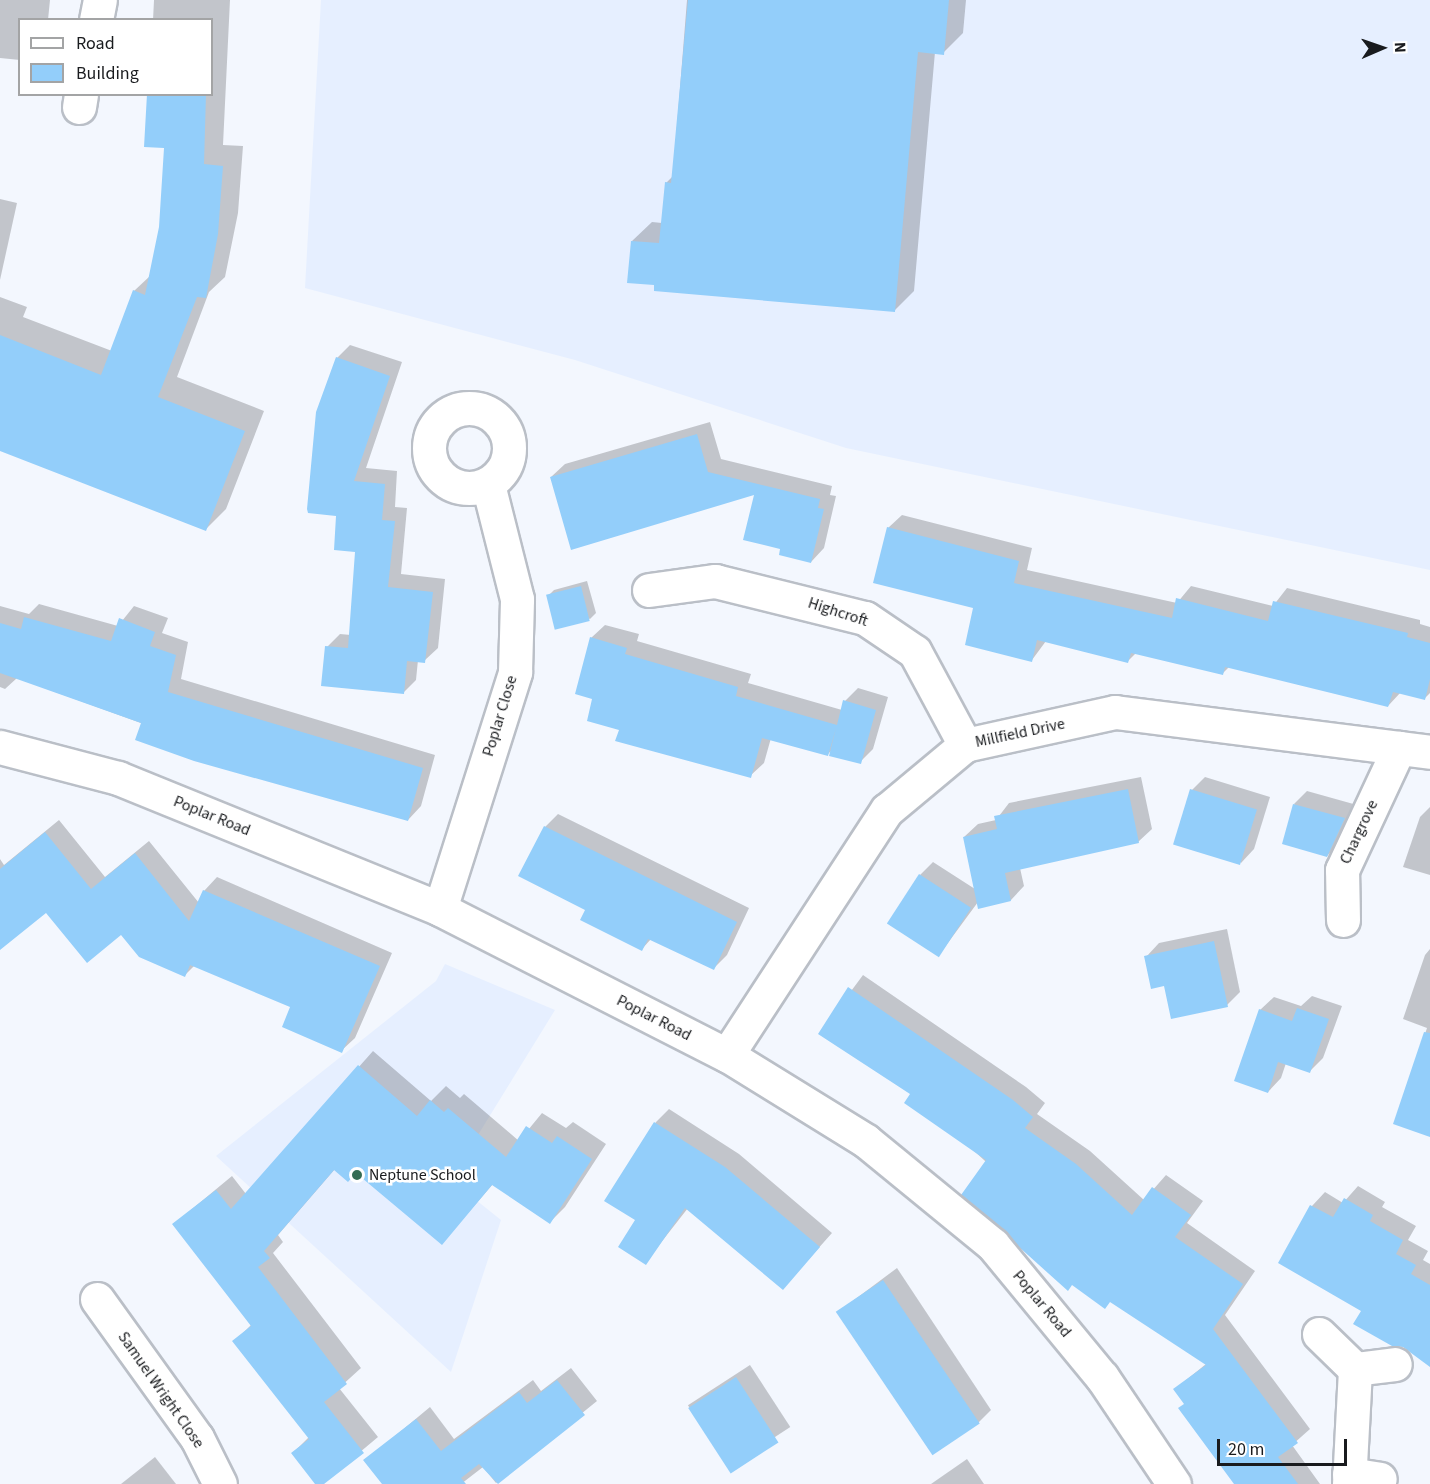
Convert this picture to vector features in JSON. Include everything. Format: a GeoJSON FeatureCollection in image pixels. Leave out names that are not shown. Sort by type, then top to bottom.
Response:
{"type":"FeatureCollection","features":[{"type":"Feature","properties":{"kind":"street"},"geometry":{"type":"LineString","coordinates":[[96,18],[100,0]]}},
{"type":"Feature","properties":{"kind":"street","name":"Poplar Close"},"geometry":{"type":"LineString","coordinates":[[440,909],[515,672],[518,600],[488,484]]}},
{"type":"Feature","properties":{"kind":"street","name":"Highcroft"},"geometry":{"type":"LineString","coordinates":[[649,590],[715,581],[866,618],[915,652],[964,745]]}},
{"type":"Feature","properties":{"kind":"street","name":"Millfield Drive"},"geometry":{"type":"LineString","coordinates":[[727,1055],[887,810],[964,745],[1115,712],[1414,750]]}},
{"type":"Feature","properties":{"kind":"street","name":"Poplar Road"},"geometry":{"type":"LineString","coordinates":[[0,747],[118,778],[440,909],[727,1055],[866,1142],[993,1245],[1102,1377],[1173,1484]]}},
{"type":"Feature","properties":{"kind":"street","name":"Chargrove"},"geometry":{"type":"LineString","coordinates":[[1343,921],[1342,870],[1414,750]]}},
{"type":"Feature","properties":{"kind":"street","name":"Samuel Wright Close"},"geometry":{"type":"LineString","coordinates":[[97,1299],[196,1438],[220,1484]]}},
{"type":"Feature","properties":{"kind":"street"},"geometry":{"type":"LineString","coordinates":[[1319,1334],[1355,1369],[1359,1479]]}},
{"type":"Feature","properties":{"kind":"street"},"geometry":{"type":"LineString","coordinates":[[1355,1369],[1395,1364]]}},
{"type":"Feature","properties":{"kind":"shaded area"},"geometry":{"type":"Polygon","coordinates":[[[321,0],[1430,0],[1430,570],[846,448],[575,360],[305,288],[321,0]]]}},
{"type":"Feature","properties":{"kind":"shaded area","name":"Neptune School"},"geometry":{"type":"Polygon","coordinates":[[[445,964],[555,1010],[473,1143],[466,1192],[501,1220],[451,1372],[216,1156],[436,981],[445,964]]]}},
{"type":"Feature","properties":{"kind":"building"},"geometry":{"type":"Polygon","coordinates":[[[688,0],[949,0],[944,55],[918,52],[895,312],[654,291],[654,285],[627,283],[631,241],[659,243],[665,182],[671,183],[688,0]]]}},
{"type":"Feature","properties":{"kind":"building"},"geometry":{"type":"Polygon","coordinates":[[[147,96],[206,96],[204,164],[223,166],[218,234],[206,298],[197,297],[158,397],[245,431],[206,531],[0,451],[0,335],[101,375],[133,290],[145,295],[159,227],[164,148],[144,147],[147,96]]]}},
{"type":"Feature","properties":{"kind":"building"},"geometry":{"type":"Polygon","coordinates":[[[336,357],[390,376],[354,481],[385,484],[382,520],[395,521],[388,587],[433,592],[425,663],[407,661],[404,694],[321,686],[325,646],[348,648],[355,552],[334,550],[336,516],[308,513],[307,509],[316,412],[336,357]]]}},
{"type":"Feature","properties":{"kind":"building"},"geometry":{"type":"Polygon","coordinates":[[[697,434],[708,472],[820,499],[818,508],[824,509],[811,563],[779,555],[780,549],[743,540],[754,495],[571,550],[550,477],[697,434]]]}},
{"type":"Feature","properties":{"kind":"building"},"geometry":{"type":"Polygon","coordinates":[[[887,527],[1019,561],[1014,583],[1172,618],[1176,598],[1268,621],[1273,601],[1408,633],[1407,637],[1430,643],[1430,679],[1425,700],[1393,692],[1388,707],[1225,667],[1223,675],[1131,653],[1128,663],[1037,640],[1032,662],[965,645],[973,608],[873,583],[887,527]]]}},
{"type":"Feature","properties":{"kind":"building"},"geometry":{"type":"Polygon","coordinates":[[[581,586],[590,621],[555,630],[546,595],[581,586]]]}},
{"type":"Feature","properties":{"kind":"building"},"geometry":{"type":"Polygon","coordinates":[[[24,617],[111,641],[119,618],[155,632],[150,646],[176,655],[168,692],[423,768],[408,821],[194,761],[135,740],[141,723],[0,673],[0,623],[21,629],[24,617]]]}},
{"type":"Feature","properties":{"kind":"building"},"geometry":{"type":"Polygon","coordinates":[[[590,637],[627,648],[625,654],[738,687],[736,696],[837,725],[843,700],[876,710],[861,764],[829,756],[836,728],[828,756],[762,738],[751,778],[615,741],[619,730],[587,721],[592,699],[575,694],[590,637]]]}},
{"type":"Feature","properties":{"kind":"building"},"geometry":{"type":"Polygon","coordinates":[[[1128,789],[1139,843],[1005,873],[1011,901],[978,909],[963,837],[997,829],[994,816],[1128,789]]]}},
{"type":"Feature","properties":{"kind":"building"},"geometry":{"type":"Polygon","coordinates":[[[1190,789],[1257,809],[1240,865],[1173,844],[1190,789]]]}},
{"type":"Feature","properties":{"kind":"building"},"geometry":{"type":"Polygon","coordinates":[[[1293,804],[1345,818],[1327,857],[1282,844],[1293,804]]]}},
{"type":"Feature","properties":{"kind":"building"},"geometry":{"type":"Polygon","coordinates":[[[544,826],[737,922],[714,970],[648,939],[642,951],[580,920],[585,910],[518,876],[544,826]]]}},
{"type":"Feature","properties":{"kind":"building"},"geometry":{"type":"Polygon","coordinates":[[[45,832],[91,889],[135,853],[189,921],[203,890],[380,966],[342,1053],[282,1027],[290,1007],[190,965],[185,977],[139,957],[121,935],[87,963],[46,913],[0,950],[0,869],[45,832]]]}},
{"type":"Feature","properties":{"kind":"building"},"geometry":{"type":"Polygon","coordinates":[[[919,874],[971,908],[939,957],[887,923],[919,874]]]}},
{"type":"Feature","properties":{"kind":"building"},"geometry":{"type":"Polygon","coordinates":[[[1214,941],[1228,1007],[1171,1019],[1164,986],[1151,989],[1144,956],[1214,941]]]}},
{"type":"Feature","properties":{"kind":"building"},"geometry":{"type":"Polygon","coordinates":[[[848,987],[1013,1100],[1033,1117],[1025,1128],[1076,1164],[1132,1215],[1152,1187],[1191,1215],[1175,1237],[1243,1284],[1213,1329],[1298,1443],[1278,1457],[1298,1484],[1234,1484],[1178,1408],[1184,1404],[1173,1389],[1206,1365],[1110,1302],[1105,1309],[1072,1285],[1068,1291],[961,1195],[986,1160],[904,1103],[910,1094],[818,1034],[848,987]]]}},
{"type":"Feature","properties":{"kind":"building"},"geometry":{"type":"Polygon","coordinates":[[[1297,1008],[1329,1019],[1310,1073],[1278,1062],[1268,1093],[1234,1081],[1259,1009],[1292,1021],[1297,1008]]]}},
{"type":"Feature","properties":{"kind":"building"},"geometry":{"type":"Polygon","coordinates":[[[1424,1032],[1430,1033],[1430,1137],[1393,1124],[1424,1032]]]}},
{"type":"Feature","properties":{"kind":"building"},"geometry":{"type":"Polygon","coordinates":[[[358,1065],[417,1116],[430,1100],[444,1112],[448,1108],[506,1157],[526,1126],[552,1143],[557,1136],[592,1159],[550,1224],[492,1185],[442,1245],[356,1173],[348,1182],[334,1170],[264,1251],[270,1258],[258,1267],[347,1384],[324,1402],[364,1453],[324,1484],[315,1484],[291,1453],[309,1439],[232,1341],[251,1326],[172,1224],[216,1190],[231,1209],[358,1065]]]}},
{"type":"Feature","properties":{"kind":"building"},"geometry":{"type":"Polygon","coordinates":[[[654,1122],[725,1167],[820,1247],[783,1290],[685,1208],[646,1265],[618,1247],[635,1220],[604,1201],[654,1122]]]}},
{"type":"Feature","properties":{"kind":"building"},"geometry":{"type":"Polygon","coordinates":[[[1344,1198],[1373,1215],[1370,1221],[1403,1240],[1396,1254],[1416,1265],[1411,1274],[1430,1285],[1430,1367],[1403,1347],[1392,1346],[1353,1324],[1361,1311],[1278,1263],[1310,1205],[1333,1217],[1344,1198]]]}},
{"type":"Feature","properties":{"kind":"building"},"geometry":{"type":"Polygon","coordinates":[[[883,1280],[980,1423],[932,1455],[836,1312],[883,1280]]]}},
{"type":"Feature","properties":{"kind":"building"},"geometry":{"type":"Polygon","coordinates":[[[736,1377],[778,1442],[731,1473],[688,1408],[736,1377]]]}},
{"type":"Feature","properties":{"kind":"building"},"geometry":{"type":"Polygon","coordinates":[[[557,1380],[585,1415],[498,1484],[479,1464],[461,1478],[466,1484],[382,1484],[363,1460],[416,1419],[441,1451],[519,1392],[527,1403],[557,1380]]]}},
{"type":"Feature","properties":{"kind":"place","name":"Neptune School"},"geometry":{"type":"Point","coordinates":[357,1175]}}]}
